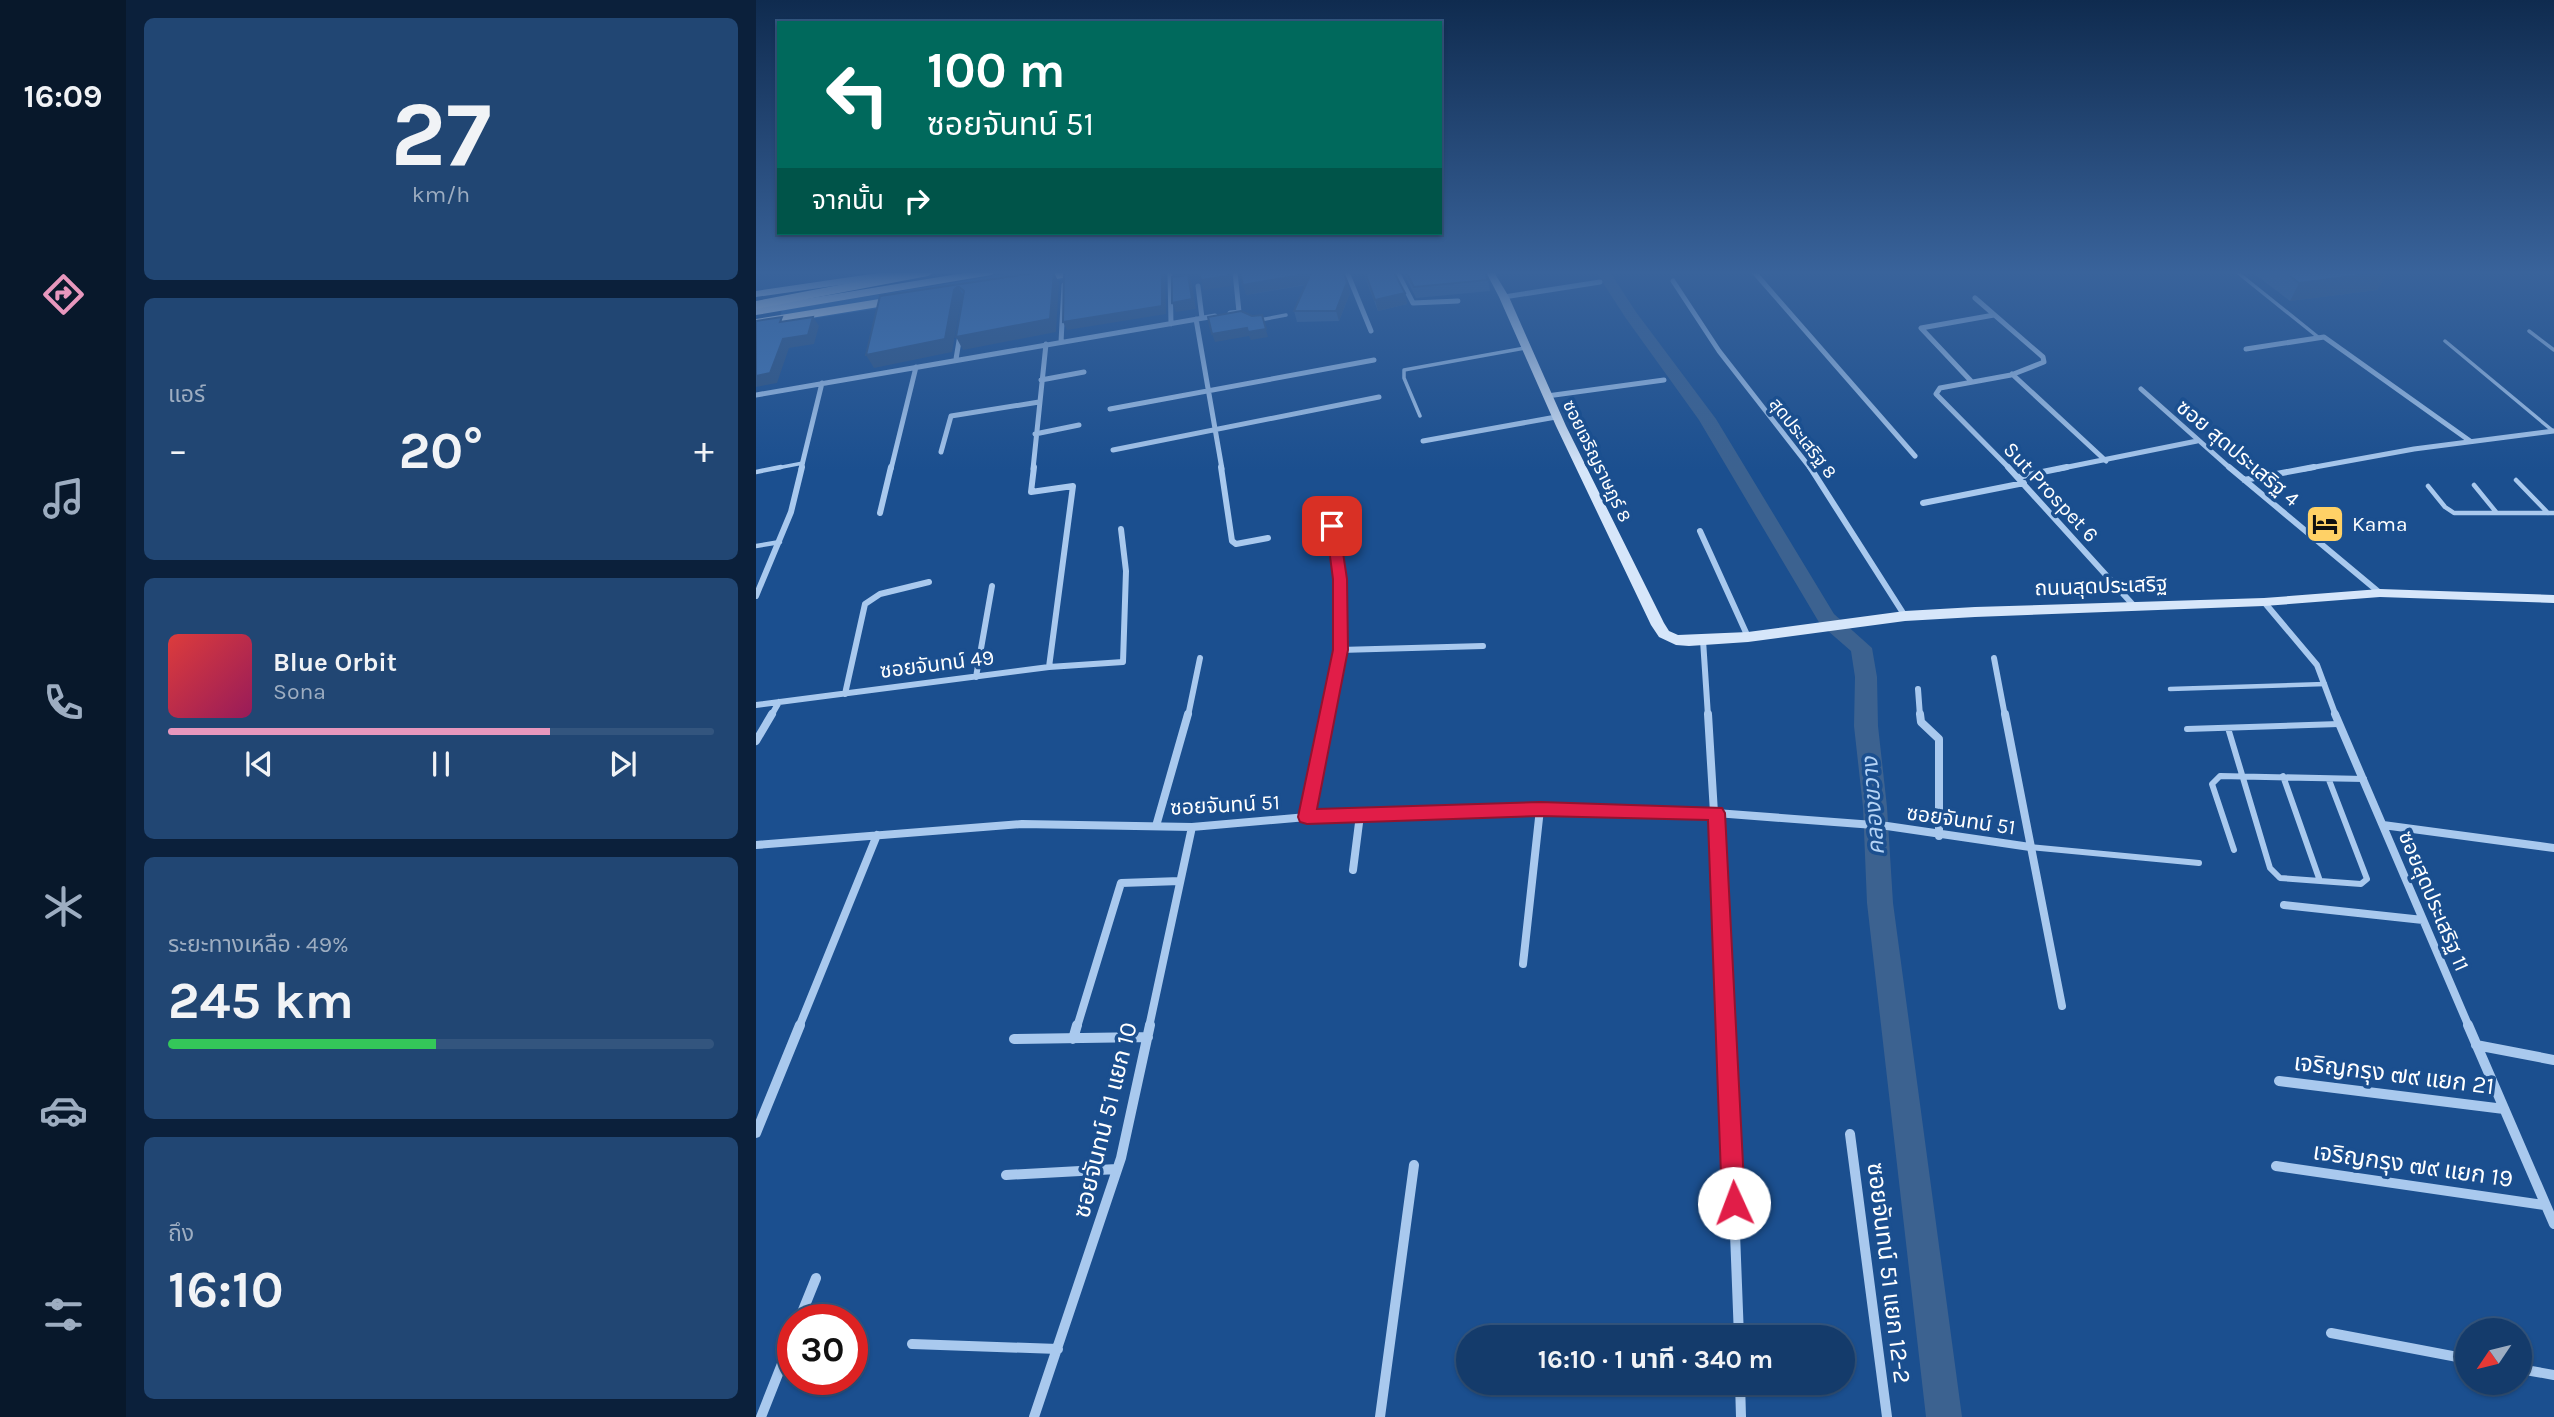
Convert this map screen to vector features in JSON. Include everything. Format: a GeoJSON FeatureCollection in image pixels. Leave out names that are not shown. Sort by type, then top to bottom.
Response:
{"type":"FeatureCollection","features":[{"type":"Feature","properties":{"kind":"street"},"geometry":{"type":"LineString","coordinates":[[956,359],[960,338]]}},
{"type":"Feature","properties":{"kind":"street"},"geometry":{"type":"LineString","coordinates":[[756,394],[1085,338]]}},
{"type":"Feature","properties":{"kind":"street"},"geometry":{"type":"LineString","coordinates":[[1202,338],[1232,541],[1236,544],[1268,538]]}},
{"type":"Feature","properties":{"kind":"street","name":"ซอยเจริญราษฎร์ 8"},"geometry":{"type":"LineString","coordinates":[[1521,338],[1556,417],[1658,625]]}},
{"type":"Feature","properties":{"kind":"street","name":"สุดประเสริฐ 8"},"geometry":{"type":"LineString","coordinates":[[1711,338],[1822,483],[1905,616]]}},
{"type":"Feature","properties":{"kind":"street"},"geometry":{"type":"LineString","coordinates":[[1812,338],[1915,456]]}},
{"type":"Feature","properties":{"kind":"street"},"geometry":{"type":"LineString","coordinates":[[1928,338],[1971,381],[2039,367],[2044,362],[2043,357],[2021,338]]}},
{"type":"Feature","properties":{"kind":"street"},"geometry":{"type":"LineString","coordinates":[[2246,349],[2311,338]]}},
{"type":"Feature","properties":{"kind":"street"},"geometry":{"type":"LineString","coordinates":[[2323,338],[2330,340],[2470,442]]}},
{"type":"Feature","properties":{"kind":"street"},"geometry":{"type":"LineString","coordinates":[[1046,344],[1031,492],[1073,486],[1049,667]]}},
{"type":"Feature","properties":{"kind":"street"},"geometry":{"type":"LineString","coordinates":[[1110,409],[1374,360]]}},
{"type":"Feature","properties":{"kind":"street"},"geometry":{"type":"LineString","coordinates":[[880,513],[916,367]]}},
{"type":"Feature","properties":{"kind":"street"},"geometry":{"type":"LineString","coordinates":[[1041,380],[1084,372]]}},
{"type":"Feature","properties":{"kind":"street"},"geometry":{"type":"LineString","coordinates":[[2012,374],[2106,461]]}},
{"type":"Feature","properties":{"kind":"street"},"geometry":{"type":"LineString","coordinates":[[1547,396],[1664,380]]}},
{"type":"Feature","properties":{"kind":"street","name":"Sut Prospet 6"},"geometry":{"type":"LineString","coordinates":[[1971,381],[1940,388],[1936,394],[2024,483],[2135,607]]}},
{"type":"Feature","properties":{"kind":"street"},"geometry":{"type":"LineString","coordinates":[[756,596],[791,512],[822,383]]}},
{"type":"Feature","properties":{"kind":"street","name":"ซอย สุดประเสริฐ 4"},"geometry":{"type":"LineString","coordinates":[[2141,389],[2197,441],[2380,593]]}},
{"type":"Feature","properties":{"kind":"street"},"geometry":{"type":"LineString","coordinates":[[1113,450],[1379,397]]}},
{"type":"Feature","properties":{"kind":"street"},"geometry":{"type":"LineString","coordinates":[[941,452],[951,416],[1039,402]]}},
{"type":"Feature","properties":{"kind":"street"},"geometry":{"type":"LineString","coordinates":[[1423,441],[1556,417]]}},
{"type":"Feature","properties":{"kind":"street"},"geometry":{"type":"LineString","coordinates":[[1035,434],[1079,425]]}},
{"type":"Feature","properties":{"kind":"street"},"geometry":{"type":"LineString","coordinates":[[2244,480],[2348,460],[2554,431]]}},
{"type":"Feature","properties":{"kind":"street"},"geometry":{"type":"LineString","coordinates":[[2018,477],[2197,441]]}},
{"type":"Feature","properties":{"kind":"street"},"geometry":{"type":"LineString","coordinates":[[1923,503],[2024,483]]}},
{"type":"Feature","properties":{"kind":"street"},"geometry":{"type":"LineString","coordinates":[[1307,817],[1340,650],[1340,579],[1332,526]]}},
{"type":"Feature","properties":{"kind":"street","name":"ซอยจันทน์ 49"},"geometry":{"type":"LineString","coordinates":[[756,705],[1049,667],[1123,663],[1126,571],[1121,529]]}},
{"type":"Feature","properties":{"kind":"street"},"geometry":{"type":"LineString","coordinates":[[1700,531],[1748,637]]}},
{"type":"Feature","properties":{"kind":"street"},"geometry":{"type":"LineString","coordinates":[[845,694],[865,604],[880,594],[929,582]]}},
{"type":"Feature","properties":{"kind":"street"},"geometry":{"type":"LineString","coordinates":[[976,677],[992,586]]}},
{"type":"Feature","properties":{"kind":"street","name":"ถนนสุดประเสริฐ"},"geometry":{"type":"LineString","coordinates":[[1658,625],[1664,634],[1676,640],[1703,640],[1748,637],[1905,616],[2264,602],[2380,593],[2554,599]]}},
{"type":"Feature","properties":{"kind":"street","name":"ซอยสุดประเสริฐ 11"},"geometry":{"type":"LineString","coordinates":[[2264,602],[2317,665],[2339,724],[2554,1224]]}},
{"type":"Feature","properties":{"kind":"street"},"geometry":{"type":"LineString","coordinates":[[1703,640],[1716,813],[1738,1325]]}},
{"type":"Feature","properties":{"kind":"street"},"geometry":{"type":"LineString","coordinates":[[1340,650],[1483,646]]}},
{"type":"Feature","properties":{"kind":"street"},"geometry":{"type":"LineString","coordinates":[[1156,826],[1187,720],[1200,658]]}},
{"type":"Feature","properties":{"kind":"street"},"geometry":{"type":"LineString","coordinates":[[1994,658],[2062,1006]]}},
{"type":"Feature","properties":{"kind":"street"},"geometry":{"type":"LineString","coordinates":[[1918,689],[1921,722],[1939,739],[1939,836]]}},
{"type":"Feature","properties":{"kind":"street"},"geometry":{"type":"LineString","coordinates":[[756,741],[779,702]]}},
{"type":"Feature","properties":{"kind":"street"},"geometry":{"type":"LineString","coordinates":[[1523,964],[1540,809]]}},
{"type":"Feature","properties":{"kind":"street","name":"ซอยจันทน์ 51"},"geometry":{"type":"LineString","coordinates":[[756,845],[1022,824],[1192,827],[1307,817],[1540,809],[1716,813],[1887,826],[1939,836],[2030,847]]}},
{"type":"Feature","properties":{"kind":"street"},"geometry":{"type":"LineString","coordinates":[[1353,870],[1360,815]]}},
{"type":"Feature","properties":{"kind":"street"},"geometry":{"type":"LineString","coordinates":[[2383,825],[2554,848]]}},
{"type":"Feature","properties":{"kind":"street","name":"ซอยจันทน์ 51 แยก 10"},"geometry":{"type":"LineString","coordinates":[[1034,1417],[1117,1170],[1192,827]]}},
{"type":"Feature","properties":{"kind":"street"},"geometry":{"type":"LineString","coordinates":[[756,1133],[877,835]]}},
{"type":"Feature","properties":{"kind":"street"},"geometry":{"type":"LineString","coordinates":[[1073,1038],[1121,883],[1180,881]]}},
{"type":"Feature","properties":{"kind":"street"},"geometry":{"type":"LineString","coordinates":[[2284,905],[2423,920]]}},
{"type":"Feature","properties":{"kind":"street"},"geometry":{"type":"LineString","coordinates":[[1014,1039],[1148,1037]]}},
{"type":"Feature","properties":{"kind":"street"},"geometry":{"type":"LineString","coordinates":[[2476,1045],[2554,1060]]}},
{"type":"Feature","properties":{"kind":"street","name":"เจริญกรุง ๗๙ แยก 21"},"geometry":{"type":"LineString","coordinates":[[2279,1081],[2504,1109]]}},
{"type":"Feature","properties":{"kind":"street","name":"ซอยจันทน์ 51 แยก 12-2"},"geometry":{"type":"LineString","coordinates":[[1850,1134],[1887,1417]]}},
{"type":"Feature","properties":{"kind":"street"},"geometry":{"type":"LineString","coordinates":[[1380,1417],[1414,1165]]}},
{"type":"Feature","properties":{"kind":"street","name":"เจริญกรุง ๗๙ แยก 19"},"geometry":{"type":"LineString","coordinates":[[2276,1166],[2544,1205]]}},
{"type":"Feature","properties":{"kind":"street"},"geometry":{"type":"LineString","coordinates":[[1006,1175],[1117,1170]]}},
{"type":"Feature","properties":{"kind":"street"},"geometry":{"type":"LineString","coordinates":[[805,1304],[816,1278]]}},
{"type":"Feature","properties":{"kind":"street"},"geometry":{"type":"LineString","coordinates":[[2330,1333],[2455,1357]]}},
{"type":"Feature","properties":{"kind":"street"},"geometry":{"type":"LineString","coordinates":[[912,1345],[1058,1349]]}},
{"type":"Feature","properties":{"kind":"street"},"geometry":{"type":"LineString","coordinates":[[2532,1371],[2554,1375]]}},
{"type":"Feature","properties":{"kind":"street"},"geometry":{"type":"LineString","coordinates":[[761,1417],[777,1376]]}},
{"type":"Feature","properties":{"kind":"street"},"geometry":{"type":"LineString","coordinates":[[1740,1395],[1741,1417]]}},
{"type":"Feature","properties":{"kind":"lane"},"geometry":{"type":"LineString","coordinates":[[2538,338],[2554,350]]}},
{"type":"Feature","properties":{"kind":"lane"},"geometry":{"type":"LineString","coordinates":[[2445,341],[2554,431]]}},
{"type":"Feature","properties":{"kind":"lane"},"geometry":{"type":"LineString","coordinates":[[1420,416],[1404,378],[1404,370],[1525,348]]}},
{"type":"Feature","properties":{"kind":"lane"},"geometry":{"type":"LineString","coordinates":[[756,471],[803,463]]}},
{"type":"Feature","properties":{"kind":"lane"},"geometry":{"type":"LineString","coordinates":[[2516,480],[2551,513]]}},
{"type":"Feature","properties":{"kind":"lane"},"geometry":{"type":"LineString","coordinates":[[2474,485],[2497,513]]}},
{"type":"Feature","properties":{"kind":"lane"},"geometry":{"type":"LineString","coordinates":[[2428,486],[2445,508],[2454,513],[2551,513]]}},
{"type":"Feature","properties":{"kind":"lane"},"geometry":{"type":"LineString","coordinates":[[756,546],[780,542]]}},
{"type":"Feature","properties":{"kind":"lane"},"geometry":{"type":"LineString","coordinates":[[2169,689],[2325,684]]}},
{"type":"Feature","properties":{"kind":"lane"},"geometry":{"type":"LineString","coordinates":[[2187,729],[2339,724]]}},
{"type":"Feature","properties":{"kind":"lane"},"geometry":{"type":"LineString","coordinates":[[2228,727],[2274,874],[2284,879],[2361,884],[2367,879],[2329,780]]}},
{"type":"Feature","properties":{"kind":"lane"},"geometry":{"type":"LineString","coordinates":[[2234,850],[2212,784],[2220,776],[2364,779]]}},
{"type":"Feature","properties":{"kind":"lane"},"geometry":{"type":"LineString","coordinates":[[2283,776],[2320,881]]}},
{"type":"Feature","properties":{"kind":"lane"},"geometry":{"type":"LineString","coordinates":[[2030,847],[2199,863]]}},
{"type":"Feature","properties":{"kind":"building"},"geometry":{"type":"Polygon","coordinates":[[[756,338],[788,338],[783,339],[770,373],[756,376],[756,338]]]}},
{"type":"Feature","properties":{"kind":"building"},"geometry":{"type":"Polygon","coordinates":[[[870,338],[945,338],[945,339],[866,355],[870,338]]]}},
{"type":"Feature","properties":{"kind":"waterway","name":"คลองขวาง"},"geometry":{"type":"LineString","coordinates":[[1648,338],[1707,419],[1827,619],[1861,648],[1866,677],[1866,726],[1875,807],[1880,903],[1944,1417]]}},
{"type":"Feature","properties":{"kind":"place","name":"Kama"},"geometry":{"type":"Point","coordinates":[2325,524]}},
{"type":"Feature","properties":{"kind":"route"},"geometry":{"type":"LineString","coordinates":[[1332,526],[1340,579],[1341,639],[1307,817],[1540,809],[1716,813],[1734,1203]]}}]}
